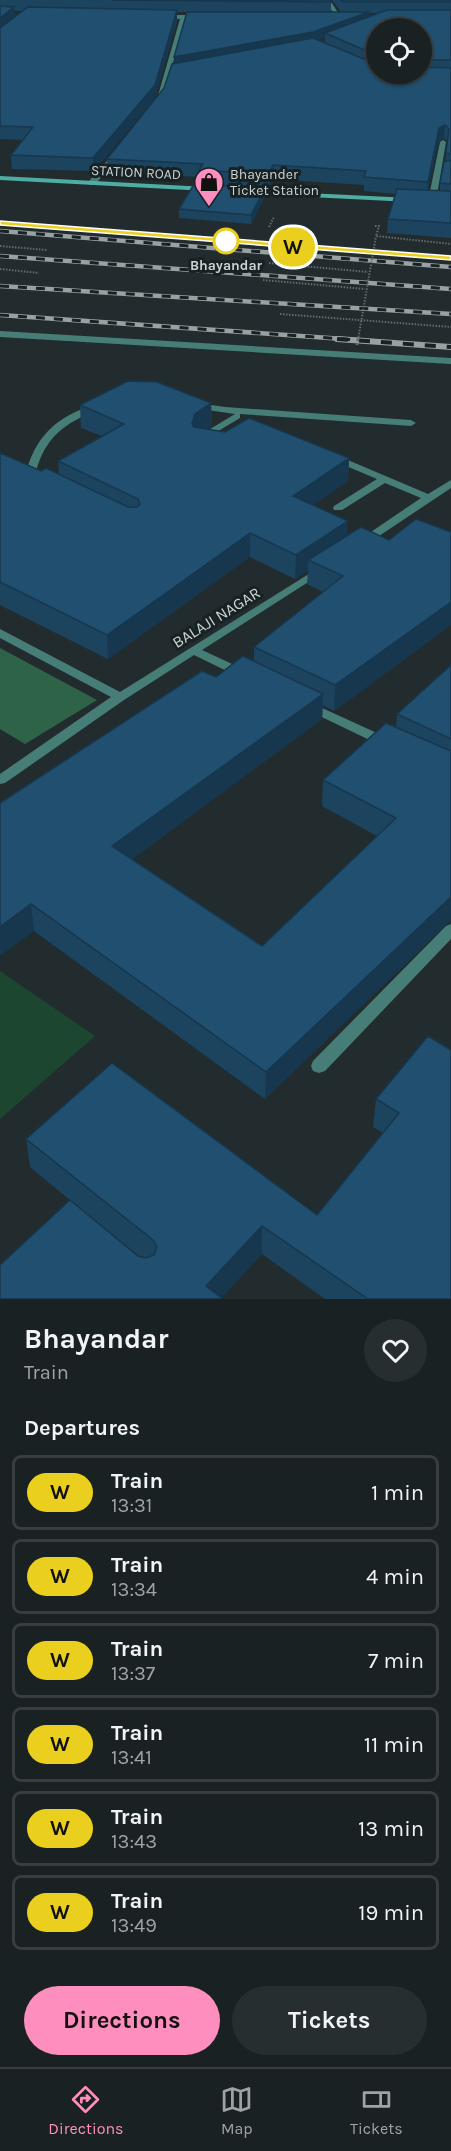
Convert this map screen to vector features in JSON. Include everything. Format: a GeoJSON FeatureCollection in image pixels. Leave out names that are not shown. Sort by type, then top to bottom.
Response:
{"type":"FeatureCollection","features":[{"type":"Feature","properties":{"kind":"main road","name":"STATION ROAD"},"geometry":{"type":"LineString","coordinates":[[0,178],[216,190]]}},
{"type":"Feature","properties":{"kind":"main road"},"geometry":{"type":"LineString","coordinates":[[239,191],[441,201]]}},
{"type":"Feature","properties":{"kind":"street"},"geometry":{"type":"LineString","coordinates":[[327,0],[340,18]]}},
{"type":"Feature","properties":{"kind":"street"},"geometry":{"type":"LineString","coordinates":[[150,17],[205,17]]}},
{"type":"Feature","properties":{"kind":"street"},"geometry":{"type":"LineString","coordinates":[[154,108],[160,99],[183,17]]}},
{"type":"Feature","properties":{"kind":"street"},"geometry":{"type":"LineString","coordinates":[[328,18],[351,18]]}},
{"type":"Feature","properties":{"kind":"street"},"geometry":{"type":"LineString","coordinates":[[167,74],[177,72]]}},
{"type":"Feature","properties":{"kind":"street"},"geometry":{"type":"LineString","coordinates":[[432,201],[441,171],[443,142]]}},
{"type":"Feature","properties":{"kind":"street"},"geometry":{"type":"LineString","coordinates":[[92,183],[120,150]]}},
{"type":"Feature","properties":{"kind":"street"},"geometry":{"type":"LineString","coordinates":[[0,334],[13,332],[451,361]]}},
{"type":"Feature","properties":{"kind":"street"},"geometry":{"type":"LineString","coordinates":[[51,486],[30,476],[34,455],[46,435],[74,416],[103,404]]}},
{"type":"Feature","properties":{"kind":"street"},"geometry":{"type":"LineString","coordinates":[[190,405],[225,410],[411,423]]}},
{"type":"Feature","properties":{"kind":"street"},"geometry":{"type":"LineString","coordinates":[[225,410],[254,423]]}},
{"type":"Feature","properties":{"kind":"street"},"geometry":{"type":"LineString","coordinates":[[209,447],[199,445],[199,440],[237,416]]}},
{"type":"Feature","properties":{"kind":"street"},"geometry":{"type":"LineString","coordinates":[[329,455],[429,498]]}},
{"type":"Feature","properties":{"kind":"street"},"geometry":{"type":"LineString","coordinates":[[338,508],[384,479]]}},
{"type":"Feature","properties":{"kind":"street"},"geometry":{"type":"LineString","coordinates":[[353,548],[451,483]]}},
{"type":"Feature","properties":{"kind":"street","name":"BALAJI NAGAR"},"geometry":{"type":"LineString","coordinates":[[0,780],[120,697],[334,561]]}},
{"type":"Feature","properties":{"kind":"street"},"geometry":{"type":"LineString","coordinates":[[0,633],[120,697]]}},
{"type":"Feature","properties":{"kind":"street"},"geometry":{"type":"LineString","coordinates":[[194,651],[258,681]]}},
{"type":"Feature","properties":{"kind":"street"},"geometry":{"type":"LineString","coordinates":[[301,702],[398,748]]}},
{"type":"Feature","properties":{"kind":"street"},"geometry":{"type":"LineString","coordinates":[[319,1066],[451,930]]}},
{"type":"Feature","properties":{"kind":"path"},"geometry":{"type":"LineString","coordinates":[[357,345],[368,272],[379,226]]}},
{"type":"Feature","properties":{"kind":"path"},"geometry":{"type":"LineString","coordinates":[[376,236],[451,244]]}},
{"type":"Feature","properties":{"kind":"path"},"geometry":{"type":"LineString","coordinates":[[0,246],[47,250]]}},
{"type":"Feature","properties":{"kind":"path"},"geometry":{"type":"LineString","coordinates":[[269,263],[368,272]]}},
{"type":"Feature","properties":{"kind":"path"},"geometry":{"type":"LineString","coordinates":[[0,269],[39,273]]}},
{"type":"Feature","properties":{"kind":"path"},"geometry":{"type":"LineString","coordinates":[[262,280],[365,289]]}},
{"type":"Feature","properties":{"kind":"path"},"geometry":{"type":"LineString","coordinates":[[280,314],[451,327]]}},
{"type":"Feature","properties":{"kind":"green space"},"geometry":{"type":"Polygon","coordinates":[[[0,648],[97,700],[25,744],[0,729],[0,648]]]}},
{"type":"Feature","properties":{"kind":"green space"},"geometry":{"type":"Polygon","coordinates":[[[0,971],[95,1036],[0,1119],[0,971]]]}},
{"type":"Feature","properties":{"kind":"building"},"geometry":{"type":"Polygon","coordinates":[[[112,0],[330,0],[331,2],[112,0]]]}},
{"type":"Feature","properties":{"kind":"building"},"geometry":{"type":"Polygon","coordinates":[[[341,0],[451,0],[451,2],[343,2],[341,0]]]}},
{"type":"Feature","properties":{"kind":"building"},"geometry":{"type":"Polygon","coordinates":[[[0,6],[14,7],[0,18],[0,6]]]}},
{"type":"Feature","properties":{"kind":"building"},"geometry":{"type":"Polygon","coordinates":[[[28,7],[177,10],[155,85],[93,158],[11,155],[33,127],[0,126],[0,28],[28,7]]]}},
{"type":"Feature","properties":{"kind":"building"},"geometry":{"type":"Polygon","coordinates":[[[387,10],[451,10],[451,60],[432,60],[432,18],[366,18],[366,51],[325,33],[387,10]]]}},
{"type":"Feature","properties":{"kind":"building"},"geometry":{"type":"Polygon","coordinates":[[[187,12],[369,12],[313,32],[174,57],[187,12]]]}},
{"type":"Feature","properties":{"kind":"building"},"geometry":{"type":"Polygon","coordinates":[[[313,38],[366,60],[366,84],[432,84],[432,67],[451,68],[451,154],[446,153],[449,129],[445,125],[439,128],[428,182],[364,177],[366,171],[273,165],[269,174],[199,170],[203,164],[107,159],[164,88],[172,64],[313,38]]]}},
{"type":"Feature","properties":{"kind":"building"},"geometry":{"type":"Polygon","coordinates":[[[451,160],[451,184],[440,183],[444,162],[451,160]]]}},
{"type":"Feature","properties":{"kind":"building"},"geometry":{"type":"Polygon","coordinates":[[[194,184],[265,188],[251,215],[179,209],[194,184]]]}},
{"type":"Feature","properties":{"kind":"building"},"geometry":{"type":"Polygon","coordinates":[[[397,189],[451,191],[451,223],[388,219],[397,189]]]}},
{"type":"Feature","properties":{"kind":"building"},"geometry":{"type":"Polygon","coordinates":[[[128,381],[157,382],[211,403],[195,414],[192,424],[194,427],[225,432],[249,418],[349,458],[293,496],[348,521],[296,555],[250,533],[107,635],[0,582],[0,453],[41,471],[46,468],[128,507],[137,507],[140,504],[138,499],[58,461],[124,424],[80,405],[128,381]]]}},
{"type":"Feature","properties":{"kind":"building"},"geometry":{"type":"Polygon","coordinates":[[[416,519],[451,532],[451,602],[335,685],[254,647],[343,576],[308,560],[361,527],[389,540],[416,519]]]}},
{"type":"Feature","properties":{"kind":"building"},"geometry":{"type":"Polygon","coordinates":[[[243,656],[323,694],[112,846],[262,946],[396,818],[323,780],[386,723],[451,751],[451,897],[266,1072],[31,904],[0,927],[0,803],[202,671],[216,677],[243,656]]]}},
{"type":"Feature","properties":{"kind":"building"},"geometry":{"type":"Polygon","coordinates":[[[451,665],[451,739],[397,714],[451,665]]]}},
{"type":"Feature","properties":{"kind":"building"},"geometry":{"type":"Polygon","coordinates":[[[428,1036],[451,1050],[451,1299],[368,1299],[262,1226],[206,1286],[223,1299],[0,1299],[0,1265],[70,1200],[138,1256],[146,1258],[154,1255],[157,1247],[153,1240],[26,1139],[112,1063],[317,1215],[399,1113],[376,1099],[428,1036]]]}},
{"type":"Feature","properties":{"kind":"railway"},"geometry":{"type":"LineString","coordinates":[[0,231],[451,267]]}},
{"type":"Feature","properties":{"kind":"railway"},"geometry":{"type":"LineString","coordinates":[[0,256],[451,289]]}},
{"type":"Feature","properties":{"kind":"railway"},"geometry":{"type":"LineString","coordinates":[[0,286],[451,314]]}},
{"type":"Feature","properties":{"kind":"railway"},"geometry":{"type":"LineString","coordinates":[[0,315],[358,340]]}},
{"type":"Feature","properties":{"kind":"railway"},"geometry":{"type":"LineString","coordinates":[[337,339],[451,347]]}},
{"type":"Feature","properties":{"kind":"train","name":"W"},"geometry":{"type":"LineString","coordinates":[[0,223],[451,258]]}},
{"type":"Feature","properties":{"kind":"place","name":"Bhayander Ticket Station"},"geometry":{"type":"Point","coordinates":[209,208]}},
{"type":"Feature","properties":{"kind":"place","name":"Bhayandar"},"geometry":{"type":"Point","coordinates":[226,241]}}]}
